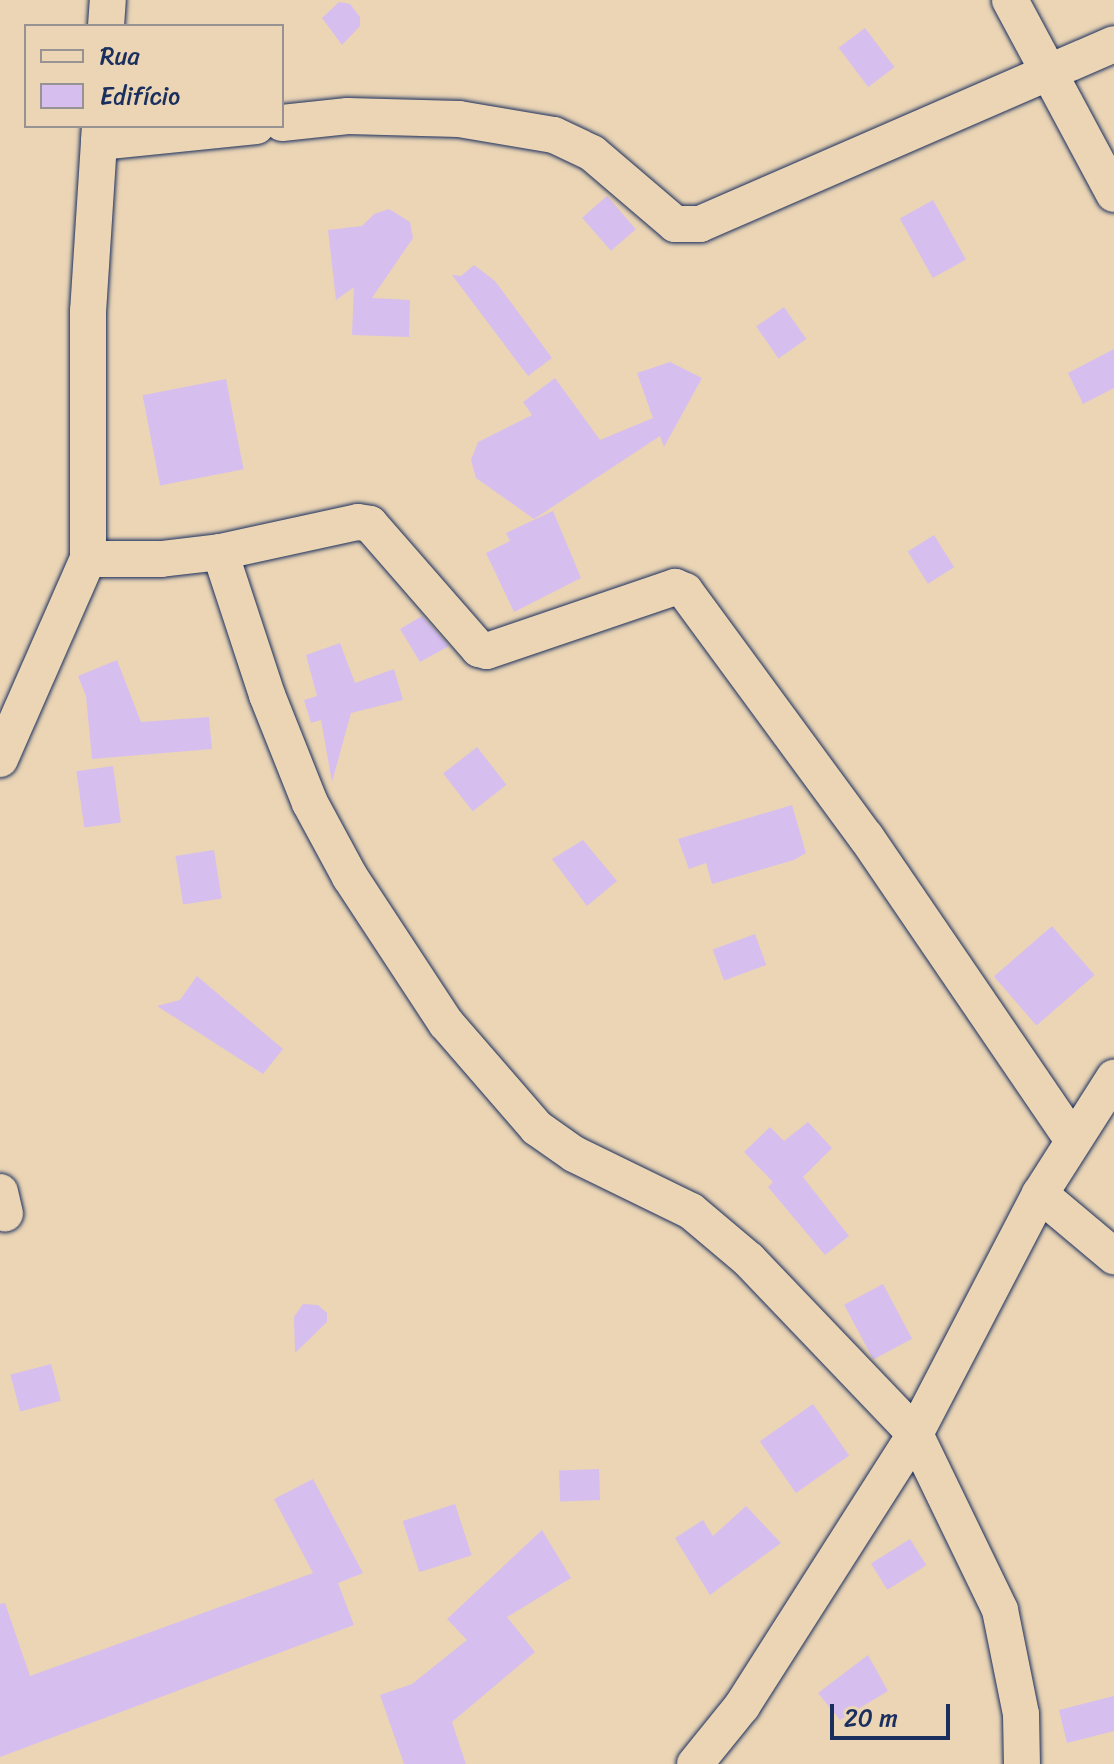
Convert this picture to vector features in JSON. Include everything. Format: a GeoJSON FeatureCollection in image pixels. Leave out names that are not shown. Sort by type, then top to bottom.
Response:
{"type":"FeatureCollection","features":[{"type":"Feature","properties":{"kind":"street"},"geometry":{"type":"LineString","coordinates":[[106,24],[108,0]]}},
{"type":"Feature","properties":{"kind":"street"},"geometry":{"type":"LineString","coordinates":[[1010,0],[1114,194]]}},
{"type":"Feature","properties":{"kind":"street"},"geometry":{"type":"LineString","coordinates":[[284,123],[348,116],[459,119],[554,135],[592,153],[675,224],[700,224],[1114,44]]}},
{"type":"Feature","properties":{"kind":"street"},"geometry":{"type":"LineString","coordinates":[[0,759],[88,559],[88,311],[100,134],[217,128]]}},
{"type":"Feature","properties":{"kind":"street"},"geometry":{"type":"LineString","coordinates":[[88,559],[161,559],[220,552],[358,522],[370,524],[479,649],[487,651],[675,587],[685,591],[866,837],[1073,1140]]}},
{"type":"Feature","properties":{"kind":"street"},"geometry":{"type":"LineString","coordinates":[[220,552],[267,695],[310,803],[350,877],[446,1023],[537,1128],[574,1154],[691,1211],[749,1260],[915,1434],[1000,1610],[1021,1714],[1022,1764]]}},
{"type":"Feature","properties":{"kind":"street"},"geometry":{"type":"LineString","coordinates":[[695,1764],[742,1706],[915,1434],[1040,1194],[1114,1078]]}},
{"type":"Feature","properties":{"kind":"street"},"geometry":{"type":"LineString","coordinates":[[1040,1194],[1114,1256]]}},
{"type":"Feature","properties":{"kind":"building"},"geometry":{"type":"Polygon","coordinates":[[[339,2],[350,4],[360,17],[360,26],[342,45],[322,18],[339,2]]]}},
{"type":"Feature","properties":{"kind":"building"},"geometry":{"type":"Polygon","coordinates":[[[865,28],[894,67],[868,87],[839,48],[865,28]]]}},
{"type":"Feature","properties":{"kind":"building"},"geometry":{"type":"Polygon","coordinates":[[[607,196],[636,229],[611,251],[582,218],[607,196]]]}},
{"type":"Feature","properties":{"kind":"building"},"geometry":{"type":"Polygon","coordinates":[[[933,200],[966,259],[933,278],[900,218],[933,200]]]}},
{"type":"Feature","properties":{"kind":"building"},"geometry":{"type":"Polygon","coordinates":[[[389,209],[410,222],[413,238],[372,298],[410,300],[409,337],[352,335],[354,287],[336,300],[328,230],[362,226],[374,214],[389,209]]]}},
{"type":"Feature","properties":{"kind":"building"},"geometry":{"type":"Polygon","coordinates":[[[474,265],[495,281],[552,358],[528,376],[452,275],[461,276],[474,265]]]}},
{"type":"Feature","properties":{"kind":"building"},"geometry":{"type":"Polygon","coordinates":[[[784,307],[806,339],[779,358],[756,327],[784,307]]]}},
{"type":"Feature","properties":{"kind":"building"},"geometry":{"type":"Polygon","coordinates":[[[1114,349],[1114,388],[1083,404],[1068,373],[1114,349]]]}},
{"type":"Feature","properties":{"kind":"building"},"geometry":{"type":"Polygon","coordinates":[[[670,362],[702,378],[664,447],[660,436],[534,519],[476,478],[471,460],[478,442],[532,415],[523,402],[555,378],[600,440],[653,418],[637,373],[670,362]]]}},
{"type":"Feature","properties":{"kind":"building"},"geometry":{"type":"Polygon","coordinates":[[[226,379],[244,469],[160,486],[143,395],[226,379]]]}},
{"type":"Feature","properties":{"kind":"building"},"geometry":{"type":"Polygon","coordinates":[[[553,511],[581,578],[514,612],[486,553],[510,541],[506,533],[553,511]]]}},
{"type":"Feature","properties":{"kind":"building"},"geometry":{"type":"Polygon","coordinates":[[[934,535],[954,567],[928,584],[908,551],[934,535]]]}},
{"type":"Feature","properties":{"kind":"building"},"geometry":{"type":"Polygon","coordinates":[[[422,616],[449,646],[420,662],[400,629],[422,616]]]}},
{"type":"Feature","properties":{"kind":"building"},"geometry":{"type":"Polygon","coordinates":[[[340,643],[355,683],[394,669],[403,700],[351,713],[332,782],[321,720],[311,723],[304,700],[317,696],[306,655],[340,643]]]}},
{"type":"Feature","properties":{"kind":"building"},"geometry":{"type":"Polygon","coordinates":[[[117,660],[141,722],[209,717],[212,749],[92,759],[86,696],[78,676],[117,660]]]}},
{"type":"Feature","properties":{"kind":"building"},"geometry":{"type":"Polygon","coordinates":[[[477,747],[507,785],[473,811],[443,773],[477,747]]]}},
{"type":"Feature","properties":{"kind":"building"},"geometry":{"type":"Polygon","coordinates":[[[113,766],[121,822],[84,828],[76,771],[113,766]]]}},
{"type":"Feature","properties":{"kind":"building"},"geometry":{"type":"Polygon","coordinates":[[[792,805],[806,853],[794,860],[712,884],[706,863],[689,869],[678,839],[792,805]]]}},
{"type":"Feature","properties":{"kind":"building"},"geometry":{"type":"Polygon","coordinates":[[[583,840],[617,881],[587,906],[552,859],[583,840]]]}},
{"type":"Feature","properties":{"kind":"building"},"geometry":{"type":"Polygon","coordinates":[[[214,850],[222,898],[183,904],[175,856],[214,850]]]}},
{"type":"Feature","properties":{"kind":"building"},"geometry":{"type":"Polygon","coordinates":[[[1052,926],[1095,975],[1037,1026],[994,977],[1052,926]]]}},
{"type":"Feature","properties":{"kind":"building"},"geometry":{"type":"Polygon","coordinates":[[[755,934],[766,965],[724,980],[713,949],[755,934]]]}},
{"type":"Feature","properties":{"kind":"building"},"geometry":{"type":"Polygon","coordinates":[[[197,976],[283,1049],[263,1074],[157,1006],[180,1000],[197,976]]]}},
{"type":"Feature","properties":{"kind":"building"},"geometry":{"type":"Polygon","coordinates":[[[808,1122],[832,1148],[803,1177],[849,1236],[825,1255],[768,1187],[773,1182],[744,1152],[770,1127],[784,1141],[808,1122]]]}},
{"type":"Feature","properties":{"kind":"building"},"geometry":{"type":"Polygon","coordinates":[[[883,1284],[912,1339],[873,1359],[844,1305],[883,1284]]]}},
{"type":"Feature","properties":{"kind":"building"},"geometry":{"type":"Polygon","coordinates":[[[303,1304],[318,1305],[327,1313],[327,1322],[295,1353],[294,1317],[303,1304]]]}},
{"type":"Feature","properties":{"kind":"building"},"geometry":{"type":"Polygon","coordinates":[[[51,1364],[61,1401],[20,1412],[10,1375],[51,1364]]]}},
{"type":"Feature","properties":{"kind":"building"},"geometry":{"type":"Polygon","coordinates":[[[813,1404],[849,1456],[796,1493],[760,1441],[813,1404]]]}},
{"type":"Feature","properties":{"kind":"building"},"geometry":{"type":"Polygon","coordinates":[[[599,1469],[600,1500],[560,1501],[559,1470],[599,1469]]]}},
{"type":"Feature","properties":{"kind":"building"},"geometry":{"type":"Polygon","coordinates":[[[313,1479],[363,1573],[338,1583],[354,1625],[0,1757],[0,1604],[5,1603],[30,1676],[313,1573],[274,1499],[313,1479]]]}},
{"type":"Feature","properties":{"kind":"building"},"geometry":{"type":"Polygon","coordinates":[[[455,1504],[472,1555],[419,1572],[403,1521],[455,1504]]]}},
{"type":"Feature","properties":{"kind":"building"},"geometry":{"type":"Polygon","coordinates":[[[746,1506],[781,1543],[710,1595],[675,1538],[703,1520],[713,1536],[746,1506]]]}},
{"type":"Feature","properties":{"kind":"building"},"geometry":{"type":"Polygon","coordinates":[[[542,1530],[571,1578],[507,1617],[535,1652],[452,1722],[466,1764],[404,1764],[380,1695],[412,1684],[467,1640],[447,1619],[542,1530]]]}},
{"type":"Feature","properties":{"kind":"building"},"geometry":{"type":"Polygon","coordinates":[[[910,1539],[926,1565],[887,1590],[871,1563],[910,1539]]]}},
{"type":"Feature","properties":{"kind":"building"},"geometry":{"type":"Polygon","coordinates":[[[868,1655],[888,1691],[840,1720],[818,1693],[868,1655]]]}},
{"type":"Feature","properties":{"kind":"building"},"geometry":{"type":"Polygon","coordinates":[[[1114,1696],[1114,1731],[1067,1743],[1059,1710],[1114,1696]]]}}]}
